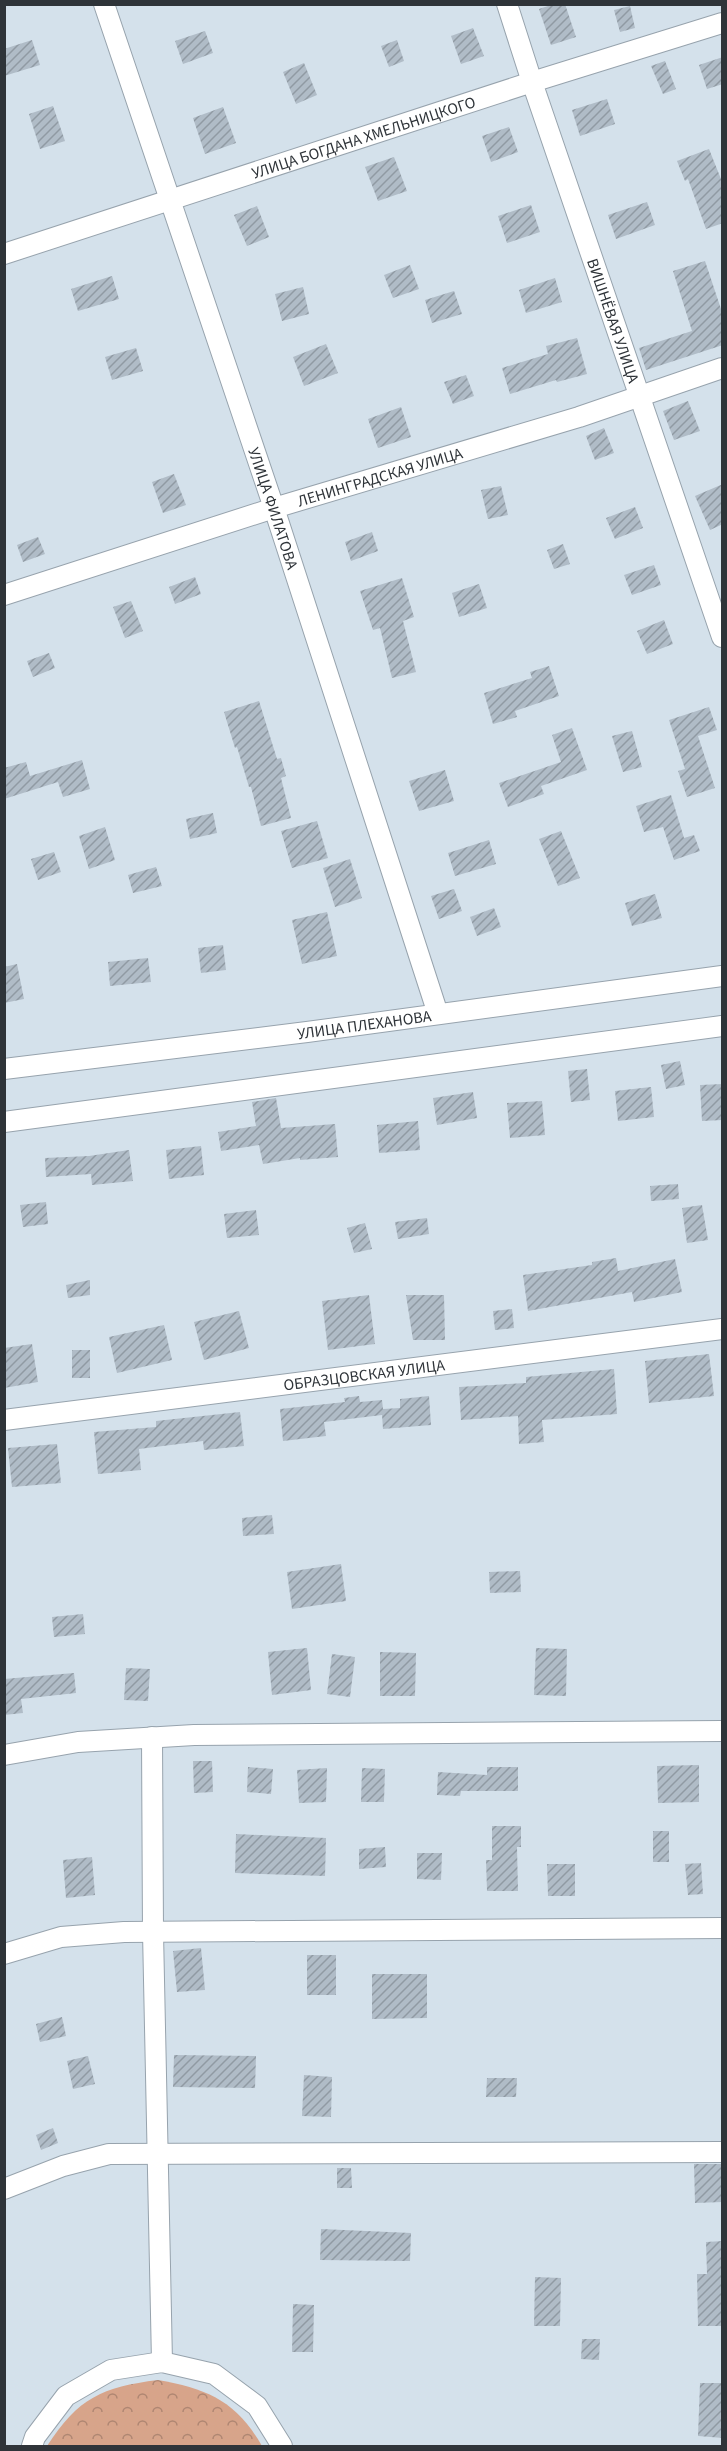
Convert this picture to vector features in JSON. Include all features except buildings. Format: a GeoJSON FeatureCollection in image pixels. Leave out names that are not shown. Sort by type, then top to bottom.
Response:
{"type":"FeatureCollection","features":[{"type":"Feature","properties":{"kind":"street","name":"УЛИЦА ФИЛАТОВА"},"geometry":{"type":"LineString","coordinates":[[104,4],[274,508],[438,1014]]}},
{"type":"Feature","properties":{"kind":"street","name":"ВИШНЁВАЯ УЛИЦА"},"geometry":{"type":"LineString","coordinates":[[507,4],[638,395],[723,638]]}},
{"type":"Feature","properties":{"kind":"street","name":"УЛИЦА БОГДАНА ХМЕЛЬНИЦКОГО"},"geometry":{"type":"LineString","coordinates":[[4,254],[532,82],[723,23]]}},
{"type":"Feature","properties":{"kind":"street","name":"ЛЕНИНГРАДСКАЯ УЛИЦА"},"geometry":{"type":"LineString","coordinates":[[4,595],[274,508],[567,420],[723,368]]}},
{"type":"Feature","properties":{"kind":"street","name":"УЛИЦА ПЛЕХАНОВА"},"geometry":{"type":"LineString","coordinates":[[4,1069],[723,976]]}},
{"type":"Feature","properties":{"kind":"street"},"geometry":{"type":"LineString","coordinates":[[4,1122],[723,1026]]}},
{"type":"Feature","properties":{"kind":"street","name":"ОБРАЗЦОВСКАЯ УЛИЦА"},"geometry":{"type":"LineString","coordinates":[[4,1420],[723,1329]]}},
{"type":"Feature","properties":{"kind":"street"},"geometry":{"type":"LineString","coordinates":[[4,1755],[78,1743],[205,1734],[723,1731]]}},
{"type":"Feature","properties":{"kind":"street"},"geometry":{"type":"LineString","coordinates":[[152,1737],[156,2153],[162,2362]]}},
{"type":"Feature","properties":{"kind":"street"},"geometry":{"type":"LineString","coordinates":[[4,1954],[61,1937],[124,1932],[723,1928]]}},
{"type":"Feature","properties":{"kind":"street"},"geometry":{"type":"LineString","coordinates":[[4,2189],[63,2166],[109,2154],[723,2152]]}},
{"type":"Feature","properties":{"kind":"street"},"geometry":{"type":"LineString","coordinates":[[32,2446],[35,2437],[66,2396],[111,2370],[162,2362],[214,2374],[257,2406],[282,2446]]}},
{"type":"Feature","properties":{"kind":"green space"},"geometry":{"type":"Polygon","coordinates":[[[158,2380],[192,2388],[219,2400],[242,2418],[262,2446],[47,2446],[70,2416],[93,2398],[106,2391],[158,2380]]]}}]}
